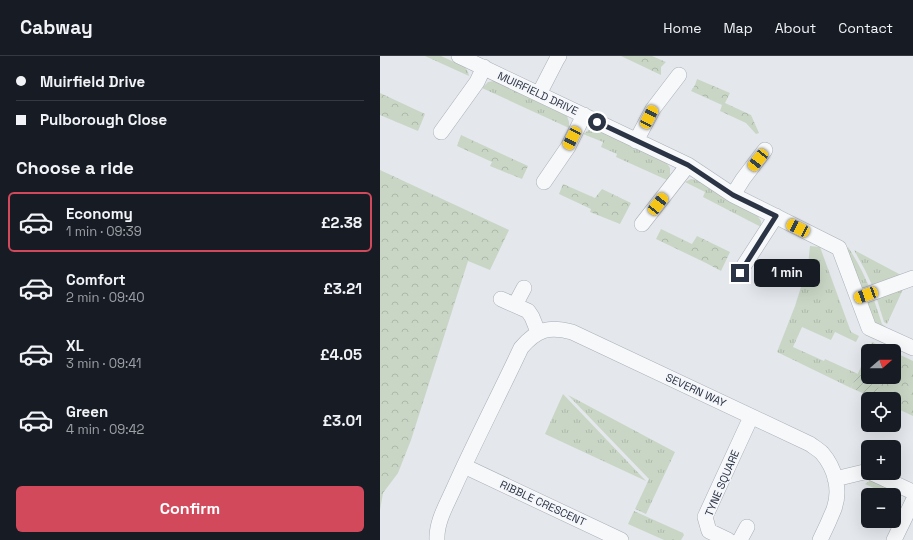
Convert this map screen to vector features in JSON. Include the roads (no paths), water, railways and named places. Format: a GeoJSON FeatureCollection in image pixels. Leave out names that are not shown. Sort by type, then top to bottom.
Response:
{"type":"FeatureCollection","features":[{"type":"Feature","properties":{"kind":"street","name":"MUIRFIELD DRIVE"},"geometry":{"type":"LineString","coordinates":[[459,56],[688,165],[733,195],[839,248],[869,328],[913,348]]}},
{"type":"Feature","properties":{"kind":"street"},"geometry":{"type":"LineString","coordinates":[[539,94],[556,59],[559,56]]}},
{"type":"Feature","properties":{"kind":"street"},"geometry":{"type":"LineString","coordinates":[[441,132],[477,82],[484,67]]}},
{"type":"Feature","properties":{"kind":"street"},"geometry":{"type":"LineString","coordinates":[[636,141],[653,109],[679,75]]}},
{"type":"Feature","properties":{"kind":"street"},"geometry":{"type":"LineString","coordinates":[[544,182],[568,147],[584,115]]}},
{"type":"Feature","properties":{"kind":"street"},"geometry":{"type":"LineString","coordinates":[[733,195],[765,150]]}},
{"type":"Feature","properties":{"kind":"street"},"geometry":{"type":"LineString","coordinates":[[642,224],[688,165]]}},
{"type":"Feature","properties":{"kind":"street"},"geometry":{"type":"LineString","coordinates":[[740,273],[776,216]]}},
{"type":"Feature","properties":{"kind":"street"},"geometry":{"type":"LineString","coordinates":[[858,298],[913,278]]}},
{"type":"Feature","properties":{"kind":"street"},"geometry":{"type":"LineString","coordinates":[[437,540],[436,536],[440,521],[464,466],[521,348],[528,339],[538,332],[532,316],[528,311],[508,302],[524,288]]}},
{"type":"Feature","properties":{"kind":"street","name":"SEVERN WAY"},"geometry":{"type":"LineString","coordinates":[[538,332],[549,329],[572,332],[810,444],[822,453],[830,465],[835,479],[837,494],[835,508],[820,540]]}},
{"type":"Feature","properties":{"kind":"street","name":"TYNE SQUARE"},"geometry":{"type":"LineString","coordinates":[[728,540],[709,531],[705,517],[751,417]]}},
{"type":"Feature","properties":{"kind":"street","name":"RIBBLE CRESCENT"},"geometry":{"type":"LineString","coordinates":[[464,466],[621,540]]}},
{"type":"Feature","properties":{"kind":"street"},"geometry":{"type":"LineString","coordinates":[[835,479],[861,473]]}},
{"type":"Feature","properties":{"kind":"street"},"geometry":{"type":"LineString","coordinates":[[887,480],[913,492]]}},
{"type":"Feature","properties":{"kind":"street"},"geometry":{"type":"LineString","coordinates":[[894,540],[913,501]]}}]}
